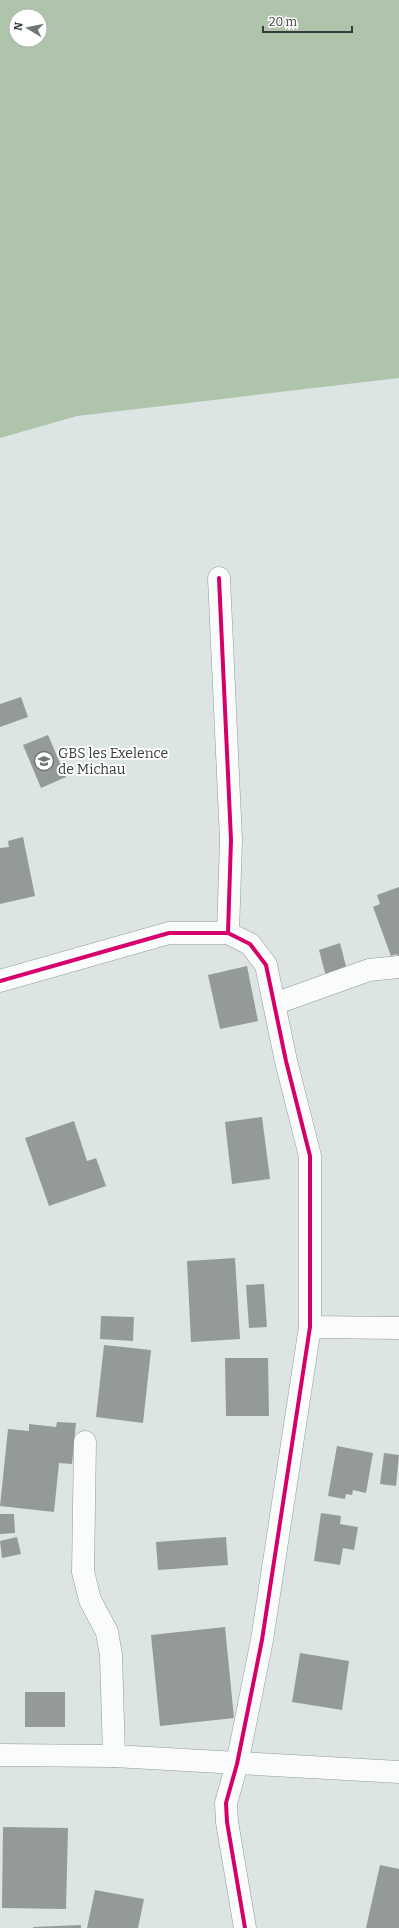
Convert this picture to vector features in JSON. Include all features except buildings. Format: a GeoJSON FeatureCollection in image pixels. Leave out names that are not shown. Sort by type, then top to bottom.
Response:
{"type":"FeatureCollection","features":[{"type":"Feature","properties":{"kind":"street"},"geometry":{"type":"LineString","coordinates":[[219,578],[231,840],[228,932]]}},
{"type":"Feature","properties":{"kind":"street"},"geometry":{"type":"LineString","coordinates":[[0,981],[169,933],[228,932],[250,944],[266,965],[286,1061],[310,1156],[310,1327],[262,1640],[237,1764],[226,1803],[227,1822],[245,1928]]}},
{"type":"Feature","properties":{"kind":"street"},"geometry":{"type":"LineString","coordinates":[[274,1004],[369,970],[399,968]]}},
{"type":"Feature","properties":{"kind":"street"},"geometry":{"type":"LineString","coordinates":[[310,1327],[399,1328]]}},
{"type":"Feature","properties":{"kind":"street"},"geometry":{"type":"LineString","coordinates":[[85,1442],[83,1572],[90,1600],[107,1632],[111,1655],[114,1756]]}},
{"type":"Feature","properties":{"kind":"street"},"geometry":{"type":"LineString","coordinates":[[0,1755],[114,1756],[399,1772]]}},
{"type":"Feature","properties":{"kind":"green space"},"geometry":{"type":"Polygon","coordinates":[[[0,0],[399,0],[399,378],[77,416],[0,438],[0,0]]]}},
{"type":"Feature","properties":{"kind":"cycle path"},"geometry":{"type":"LineString","coordinates":[[219,578],[231,840],[228,933]]}},
{"type":"Feature","properties":{"kind":"cycle path"},"geometry":{"type":"LineString","coordinates":[[0,981],[169,933],[228,933],[250,944],[266,965],[286,1061],[310,1156],[310,1327],[262,1640],[237,1764],[226,1803],[227,1822],[245,1928]]}},
{"type":"Feature","properties":{"kind":"place","name":"GBS les Exelence de Michau"},"geometry":{"type":"Point","coordinates":[44,761]}}]}
